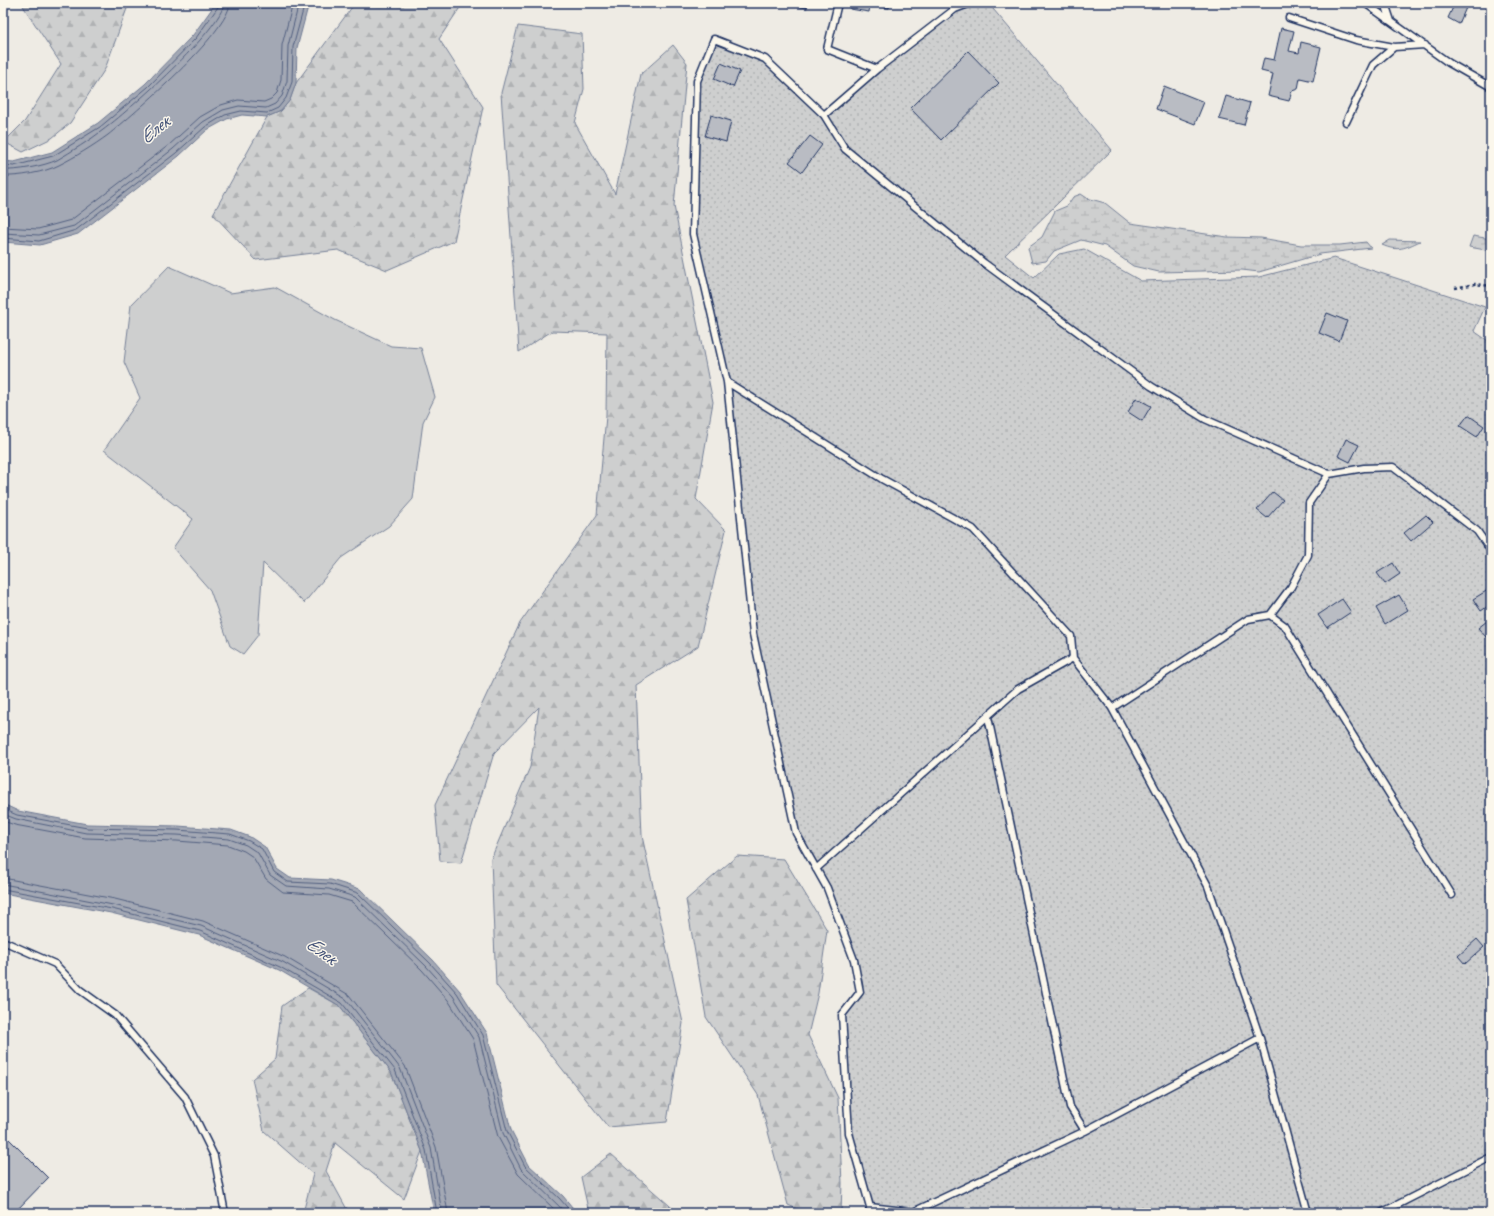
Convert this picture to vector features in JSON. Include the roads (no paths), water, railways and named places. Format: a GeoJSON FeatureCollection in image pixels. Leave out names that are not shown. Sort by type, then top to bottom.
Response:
{"type":"FeatureCollection","features":[{"type":"Feature","properties":{"kind":"lane"},"geometry":{"type":"LineString","coordinates":[[838,3],[827,49],[877,69]]}},
{"type":"Feature","properties":{"kind":"lane"},"geometry":{"type":"LineString","coordinates":[[824,115],[877,69],[955,9],[971,3]]}},
{"type":"Feature","properties":{"kind":"lane"},"geometry":{"type":"LineString","coordinates":[[1365,3],[1449,63],[1491,87]]}},
{"type":"Feature","properties":{"kind":"lane"},"geometry":{"type":"LineString","coordinates":[[1385,3],[1391,21]]}},
{"type":"Feature","properties":{"kind":"lane"},"geometry":{"type":"LineString","coordinates":[[1289,18],[1356,40],[1394,47],[1425,45]]}},
{"type":"Feature","properties":{"kind":"lane"},"geometry":{"type":"LineString","coordinates":[[1260,1038],[1085,1131],[913,1212],[869,1210],[849,1133],[842,1015],[860,992],[854,960],[827,888],[796,834],[753,634],[728,382],[693,234],[697,81],[714,39],[765,59],[824,115],[845,149],[984,263],[1151,386],[1205,419],[1329,474],[1364,468],[1393,467],[1476,531],[1491,551]]}},
{"type":"Feature","properties":{"kind":"lane"},"geometry":{"type":"LineString","coordinates":[[1346,122],[1373,65],[1394,47]]}},
{"type":"Feature","properties":{"kind":"lane"},"geometry":{"type":"LineString","coordinates":[[728,382],[882,479],[973,530],[1071,636],[1073,658],[1112,708],[1208,886],[1260,1038],[1308,1213]]}},
{"type":"Feature","properties":{"kind":"lane"},"geometry":{"type":"LineString","coordinates":[[1112,708],[1248,619],[1270,615],[1291,587],[1308,555],[1309,502],[1329,474]]}},
{"type":"Feature","properties":{"kind":"lane"},"geometry":{"type":"LineString","coordinates":[[1270,615],[1284,626],[1452,895]]}},
{"type":"Feature","properties":{"kind":"lane"},"geometry":{"type":"LineString","coordinates":[[816,869],[1018,689],[1073,658]]}},
{"type":"Feature","properties":{"kind":"lane"},"geometry":{"type":"LineString","coordinates":[[988,717],[1070,1107],[1085,1131]]}},
{"type":"Feature","properties":{"kind":"lane"},"geometry":{"type":"LineString","coordinates":[[3,941],[55,964],[80,990],[115,1014],[185,1097],[214,1156],[225,1213]]}},
{"type":"Feature","properties":{"kind":"lane"},"geometry":{"type":"LineString","coordinates":[[1381,1213],[1491,1157]]}},
{"type":"Feature","properties":{"kind":"water","name":"Елек"},"geometry":{"type":"Polygon","coordinates":[[[216,3],[309,3],[297,48],[296,83],[290,100],[281,111],[267,117],[242,115],[227,119],[207,130],[179,156],[78,234],[40,245],[3,242],[3,161],[14,162],[52,152],[98,123],[145,84],[193,35],[216,3]]]}},
{"type":"Feature","properties":{"kind":"water","name":"Елек"},"geometry":{"type":"Polygon","coordinates":[[[3,804],[18,811],[87,824],[178,826],[231,830],[250,837],[265,847],[277,869],[290,878],[331,880],[360,889],[433,960],[460,991],[487,1033],[511,1130],[529,1165],[563,1196],[577,1213],[434,1213],[422,1151],[391,1072],[340,1006],[279,970],[199,935],[111,913],[3,893],[3,804]]]}}]}
